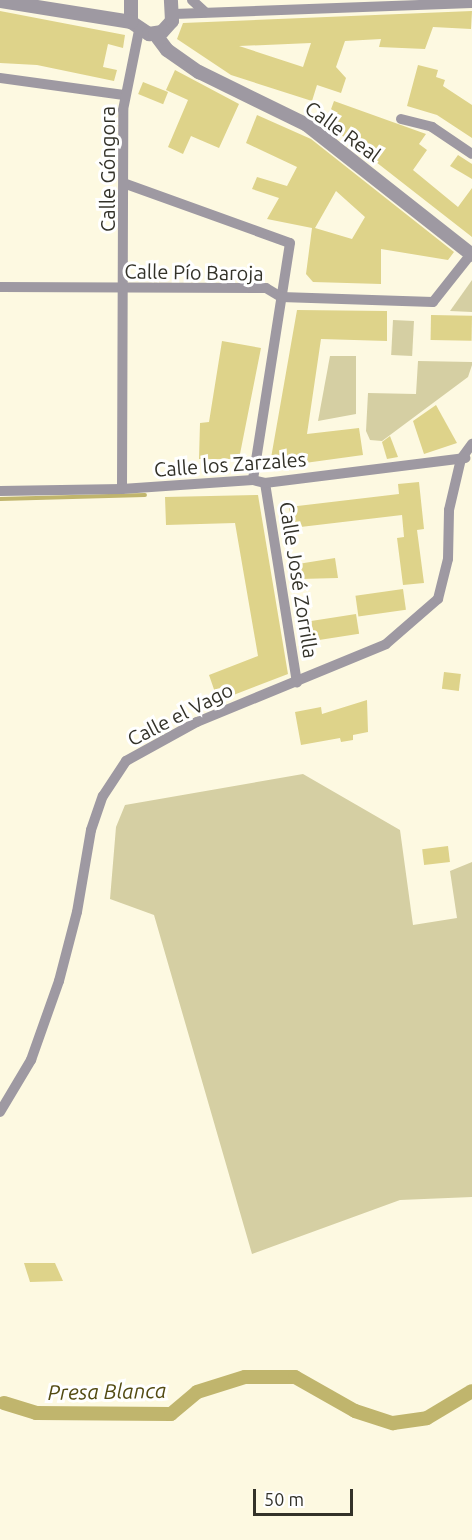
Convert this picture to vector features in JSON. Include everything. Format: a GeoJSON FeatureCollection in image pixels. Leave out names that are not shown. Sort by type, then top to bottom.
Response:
{"type":"FeatureCollection","features":[{"type":"Feature","properties":{"kind":"street"},"geometry":{"type":"LineString","coordinates":[[131,0],[135,26]]}},
{"type":"Feature","properties":{"kind":"street"},"geometry":{"type":"LineString","coordinates":[[192,0],[205,12]]}},
{"type":"Feature","properties":{"kind":"street"},"geometry":{"type":"LineString","coordinates":[[0,1],[135,26],[155,34],[168,27],[172,7],[205,12],[472,3]]}},
{"type":"Feature","properties":{"kind":"street","name":"Calle Góngora"},"geometry":{"type":"LineString","coordinates":[[122,489],[126,184],[124,95],[135,26]]}},
{"type":"Feature","properties":{"kind":"street","name":"Calle Real"},"geometry":{"type":"LineString","coordinates":[[155,34],[167,50],[199,72],[307,125],[472,254]]}},
{"type":"Feature","properties":{"kind":"street"},"geometry":{"type":"LineString","coordinates":[[0,78],[124,95]]}},
{"type":"Feature","properties":{"kind":"street"},"geometry":{"type":"LineString","coordinates":[[401,119],[432,127],[472,154]]}},
{"type":"Feature","properties":{"kind":"street"},"geometry":{"type":"LineString","coordinates":[[126,184],[290,243],[252,480]]}},
{"type":"Feature","properties":{"kind":"street","name":"Calle Pío Baroja"},"geometry":{"type":"LineString","coordinates":[[0,287],[267,288],[281,297],[433,302],[472,254]]}},
{"type":"Feature","properties":{"kind":"street","name":"Calle el Vago"},"geometry":{"type":"LineString","coordinates":[[0,1112],[31,1060],[59,981],[77,912],[91,831],[103,796],[126,761],[197,722],[263,692],[297,682],[386,644],[438,599],[448,559],[449,510],[472,444]]}},
{"type":"Feature","properties":{"kind":"street","name":"Calle los Zarzales"},"geometry":{"type":"LineString","coordinates":[[0,491],[122,489],[252,480],[265,483],[466,457]]}},
{"type":"Feature","properties":{"kind":"street","name":"Calle José Zorrilla"},"geometry":{"type":"LineString","coordinates":[[265,483],[297,682]]}},
{"type":"Feature","properties":{"kind":"shaded area"},"geometry":{"type":"Polygon","coordinates":[[[472,280],[472,312],[450,311],[472,280]]]}},
{"type":"Feature","properties":{"kind":"shaded area"},"geometry":{"type":"Polygon","coordinates":[[[393,320],[414,321],[412,356],[391,355],[393,320]]]}},
{"type":"Feature","properties":{"kind":"shaded area"},"geometry":{"type":"Polygon","coordinates":[[[330,356],[356,356],[356,414],[318,421],[330,356]]]}},
{"type":"Feature","properties":{"kind":"shaded area"},"geometry":{"type":"Polygon","coordinates":[[[418,361],[472,362],[472,365],[468,377],[382,441],[370,440],[366,431],[368,393],[416,394],[418,361]]]}},
{"type":"Feature","properties":{"kind":"shaded area"},"geometry":{"type":"Polygon","coordinates":[[[303,774],[400,830],[413,925],[457,918],[450,871],[472,862],[472,1197],[400,1200],[252,1254],[154,915],[110,899],[116,827],[125,805],[303,774]]]}},
{"type":"Feature","properties":{"kind":"building"},"geometry":{"type":"Polygon","coordinates":[[[0,11],[125,35],[123,48],[108,44],[103,67],[117,70],[114,81],[37,65],[0,63],[0,11]]]}},
{"type":"Feature","properties":{"kind":"building"},"geometry":{"type":"Polygon","coordinates":[[[472,11],[471,29],[433,27],[425,49],[379,47],[381,39],[345,41],[336,67],[346,78],[341,93],[317,85],[312,101],[231,75],[177,39],[183,23],[472,11]],[[311,43],[239,46],[303,67],[311,43]]]}},
{"type":"Feature","properties":{"kind":"building"},"geometry":{"type":"Polygon","coordinates":[[[418,65],[438,70],[436,77],[445,80],[443,86],[472,105],[472,138],[437,115],[407,106],[418,65]]]}},
{"type":"Feature","properties":{"kind":"building"},"geometry":{"type":"Polygon","coordinates":[[[175,70],[239,104],[219,148],[191,136],[183,154],[168,147],[188,100],[166,90],[175,70]]]}},
{"type":"Feature","properties":{"kind":"building"},"geometry":{"type":"Polygon","coordinates":[[[143,82],[168,92],[163,104],[138,94],[143,82]]]}},
{"type":"Feature","properties":{"kind":"building"},"geometry":{"type":"Polygon","coordinates":[[[334,101],[426,134],[419,144],[427,150],[413,170],[458,207],[472,188],[472,237],[326,123],[334,101]]]}},
{"type":"Feature","properties":{"kind":"building"},"geometry":{"type":"Polygon","coordinates":[[[257,115],[311,139],[454,252],[448,260],[381,249],[381,284],[313,282],[306,274],[312,228],[267,219],[279,198],[252,189],[257,177],[287,186],[297,167],[246,143],[257,115]],[[336,191],[315,228],[352,239],[365,217],[336,191]]]}},
{"type":"Feature","properties":{"kind":"building"},"geometry":{"type":"Polygon","coordinates":[[[458,155],[472,164],[472,179],[450,166],[458,155]]]}},
{"type":"Feature","properties":{"kind":"building"},"geometry":{"type":"Polygon","coordinates":[[[297,310],[387,311],[387,341],[321,339],[307,434],[359,428],[363,455],[283,466],[280,457],[271,458],[297,310]]]}},
{"type":"Feature","properties":{"kind":"building"},"geometry":{"type":"Polygon","coordinates":[[[431,315],[472,316],[472,341],[431,340],[431,315]]]}},
{"type":"Feature","properties":{"kind":"building"},"geometry":{"type":"Polygon","coordinates":[[[222,341],[261,348],[239,459],[199,459],[200,423],[209,422],[222,341]]]}},
{"type":"Feature","properties":{"kind":"building"},"geometry":{"type":"Polygon","coordinates":[[[436,405],[457,443],[424,454],[413,421],[436,405]]]}},
{"type":"Feature","properties":{"kind":"building"},"geometry":{"type":"Polygon","coordinates":[[[390,436],[398,457],[387,459],[382,442],[390,436]]]}},
{"type":"Feature","properties":{"kind":"building"},"geometry":{"type":"Polygon","coordinates":[[[419,482],[424,529],[417,530],[424,583],[403,585],[397,538],[404,537],[402,515],[292,528],[289,507],[399,494],[398,484],[419,482]]]}},
{"type":"Feature","properties":{"kind":"building"},"geometry":{"type":"Polygon","coordinates":[[[258,495],[288,674],[218,701],[209,675],[258,656],[235,523],[166,525],[165,497],[258,495]]]}},
{"type":"Feature","properties":{"kind":"building"},"geometry":{"type":"Polygon","coordinates":[[[335,558],[338,578],[300,579],[298,564],[335,558]]]}},
{"type":"Feature","properties":{"kind":"building"},"geometry":{"type":"Polygon","coordinates":[[[403,589],[406,610],[358,616],[355,596],[403,589]]]}},
{"type":"Feature","properties":{"kind":"building"},"geometry":{"type":"Polygon","coordinates":[[[356,614],[359,634],[313,641],[310,621],[356,614]]]}},
{"type":"Feature","properties":{"kind":"building"},"geometry":{"type":"Polygon","coordinates":[[[444,672],[461,674],[459,691],[442,689],[444,672]]]}},
{"type":"Feature","properties":{"kind":"building"},"geometry":{"type":"Polygon","coordinates":[[[367,700],[368,732],[353,735],[353,740],[341,742],[340,738],[301,745],[295,712],[321,707],[322,714],[367,700]]]}},
{"type":"Feature","properties":{"kind":"building"},"geometry":{"type":"Polygon","coordinates":[[[448,846],[450,862],[424,865],[422,849],[448,846]]]}},
{"type":"Feature","properties":{"kind":"building"},"geometry":{"type":"Polygon","coordinates":[[[24,1263],[55,1263],[63,1281],[30,1282],[24,1263]]]}},
{"type":"Feature","properties":{"kind":"waterway"},"geometry":{"type":"LineString","coordinates":[[0,499],[145,495]]}},
{"type":"Feature","properties":{"kind":"waterway","name":"Presa Blanca"},"geometry":{"type":"LineString","coordinates":[[4,1403],[36,1413],[171,1414],[197,1392],[245,1377],[295,1377],[355,1411],[393,1423],[427,1418],[472,1391]]}}]}
